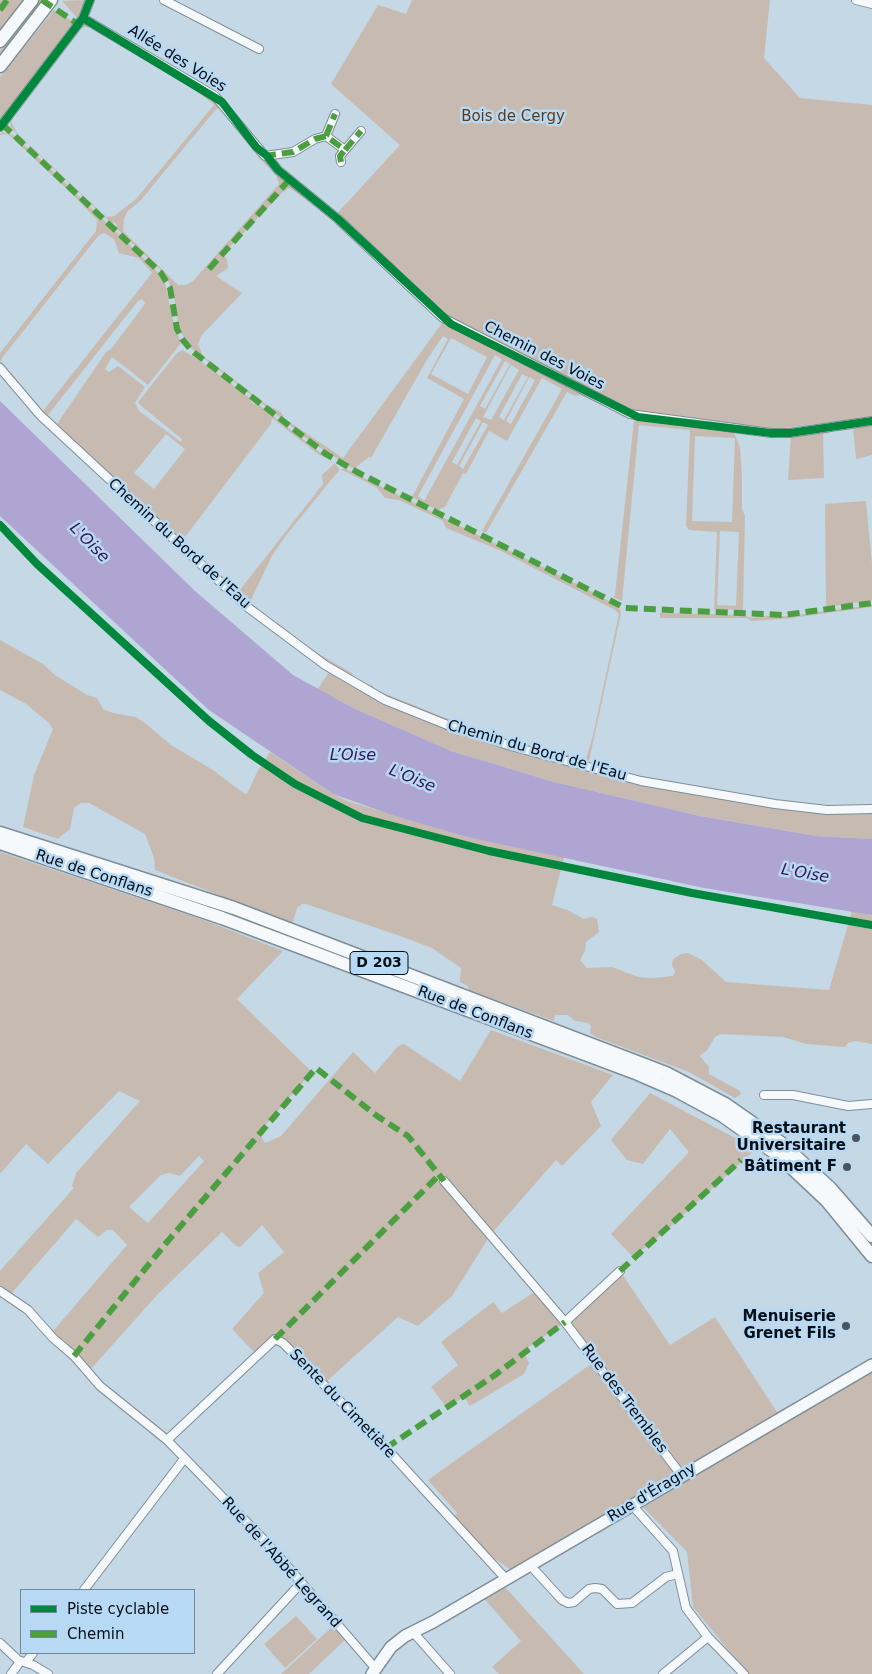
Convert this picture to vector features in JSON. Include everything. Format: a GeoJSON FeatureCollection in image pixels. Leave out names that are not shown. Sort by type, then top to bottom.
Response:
{"type":"FeatureCollection","features":[{"type":"Feature","properties":{"kind":"main road"},"geometry":{"type":"LineString","coordinates":[[0,42],[32,0]]}},
{"type":"Feature","properties":{"kind":"main road"},"geometry":{"type":"LineString","coordinates":[[0,66],[51,0]]}},
{"type":"Feature","properties":{"kind":"main road","name":"Rue de Conflans"},"geometry":{"type":"LineString","coordinates":[[0,832],[220,903],[672,1076],[725,1104],[781,1143],[830,1188],[872,1236]]}},
{"type":"Feature","properties":{"kind":"main road","name":"Rue de Conflans"},"geometry":{"type":"LineString","coordinates":[[0,843],[222,918],[676,1090],[728,1120],[778,1155],[826,1201],[872,1256]]}},
{"type":"Feature","properties":{"kind":"street"},"geometry":{"type":"LineString","coordinates":[[0,127],[83,18],[90,0]]}},
{"type":"Feature","properties":{"kind":"street"},"geometry":{"type":"LineString","coordinates":[[164,0],[259,49]]}},
{"type":"Feature","properties":{"kind":"street"},"geometry":{"type":"LineString","coordinates":[[856,0],[872,4]]}},
{"type":"Feature","properties":{"kind":"street","name":"Allée des Voies"},"geometry":{"type":"LineString","coordinates":[[83,18],[215,96],[222,102],[256,147],[267,156]]}},
{"type":"Feature","properties":{"kind":"street"},"geometry":{"type":"LineString","coordinates":[[326,136],[335,114]]}},
{"type":"Feature","properties":{"kind":"street"},"geometry":{"type":"LineString","coordinates":[[341,162],[340,156],[361,131]]}},
{"type":"Feature","properties":{"kind":"street"},"geometry":{"type":"LineString","coordinates":[[267,156],[293,152],[315,139],[326,136]]}},
{"type":"Feature","properties":{"kind":"street"},"geometry":{"type":"LineString","coordinates":[[326,136],[345,150]]}},
{"type":"Feature","properties":{"kind":"street","name":"Chemin des Voies"},"geometry":{"type":"LineString","coordinates":[[267,156],[283,175],[338,219],[451,324],[630,414],[790,433],[872,421]]}},
{"type":"Feature","properties":{"kind":"street","name":"Chemin du Bord de l'Eau"},"geometry":{"type":"LineString","coordinates":[[0,368],[40,415],[246,606],[325,665],[385,700],[450,726],[510,746],[641,781],[776,804],[827,810],[872,809]]}},
{"type":"Feature","properties":{"kind":"street"},"geometry":{"type":"LineString","coordinates":[[764,1095],[793,1095],[848,1106],[872,1104]]}},
{"type":"Feature","properties":{"kind":"street","name":"Rue des Trembles"},"geometry":{"type":"LineString","coordinates":[[444,1181],[565,1322],[682,1476]]}},
{"type":"Feature","properties":{"kind":"street"},"geometry":{"type":"LineString","coordinates":[[565,1322],[620,1271]]}},
{"type":"Feature","properties":{"kind":"street","name":"Rue de l'Abbé Legrand"},"geometry":{"type":"LineString","coordinates":[[0,1291],[28,1310],[52,1338],[74,1356],[100,1386],[167,1440],[269,1545],[375,1669]]}},
{"type":"Feature","properties":{"kind":"street","name":"Sente du Cimetière"},"geometry":{"type":"LineString","coordinates":[[167,1440],[275,1339],[282,1342],[426,1491],[506,1578]]}},
{"type":"Feature","properties":{"kind":"street","name":"Rue d'Éragny"},"geometry":{"type":"LineString","coordinates":[[375,1669],[416,1633],[433,1622],[872,1366]]}},
{"type":"Feature","properties":{"kind":"street"},"geometry":{"type":"LineString","coordinates":[[85,1589],[184,1459]]}},
{"type":"Feature","properties":{"kind":"street"},"geometry":{"type":"LineString","coordinates":[[632,1505],[669,1545],[675,1557],[686,1608],[708,1637],[744,1674]]}},
{"type":"Feature","properties":{"kind":"street"},"geometry":{"type":"LineString","coordinates":[[530,1564],[562,1600],[568,1603],[574,1602],[589,1589],[595,1588],[602,1589],[617,1604],[632,1603],[666,1577],[678,1574]]}},
{"type":"Feature","properties":{"kind":"street"},"geometry":{"type":"LineString","coordinates":[[217,1674],[301,1583]]}},
{"type":"Feature","properties":{"kind":"street"},"geometry":{"type":"LineString","coordinates":[[416,1633],[450,1674]]}},
{"type":"Feature","properties":{"kind":"street"},"geometry":{"type":"LineString","coordinates":[[664,1674],[708,1637]]}},
{"type":"Feature","properties":{"kind":"street"},"geometry":{"type":"LineString","coordinates":[[0,1643],[23,1662],[48,1674]]}},
{"type":"Feature","properties":{"kind":"street"},"geometry":{"type":"LineString","coordinates":[[10,1674],[32,1654]]}},
{"type":"Feature","properties":{"kind":"green space"},"geometry":{"type":"Polygon","coordinates":[[[0,0],[24,0],[0,32],[0,0]]]}},
{"type":"Feature","properties":{"kind":"green space"},"geometry":{"type":"Polygon","coordinates":[[[39,0],[45,0],[0,58],[0,51],[39,0]]]}},
{"type":"Feature","properties":{"kind":"green space"},"geometry":{"type":"Polygon","coordinates":[[[86,0],[80,18],[77,18],[62,1],[86,0]]]}},
{"type":"Feature","properties":{"kind":"green space","name":"Bois de Cergy"},"geometry":{"type":"Polygon","coordinates":[[[412,0],[770,0],[764,58],[800,98],[872,105],[872,417],[775,429],[633,418],[733,430],[740,447],[742,509],[745,516],[743,610],[714,609],[717,532],[689,530],[686,526],[690,430],[639,425],[622,601],[613,597],[615,595],[634,420],[580,395],[575,396],[567,392],[486,533],[482,531],[562,389],[542,378],[507,441],[489,431],[466,474],[463,473],[445,507],[437,510],[412,497],[464,399],[427,378],[448,339],[443,336],[428,358],[371,458],[369,457],[354,469],[311,442],[191,348],[179,329],[173,291],[165,274],[117,229],[116,224],[109,221],[11,128],[10,119],[80,25],[86,22],[209,95],[255,150],[284,179],[285,186],[290,185],[333,218],[400,145],[331,84],[378,5],[406,14],[412,0]],[[84,27],[80,29],[16,112],[11,122],[18,134],[106,217],[114,216],[136,199],[214,105],[195,90],[159,68],[89,27],[84,27]],[[216,109],[141,200],[127,212],[123,231],[178,285],[186,285],[193,281],[279,184],[276,175],[259,158],[220,109],[216,109]],[[290,188],[283,192],[223,254],[227,260],[228,268],[216,276],[242,293],[201,336],[198,344],[203,356],[267,405],[281,412],[285,419],[343,458],[443,322],[406,290],[331,218],[290,188]],[[451,338],[431,374],[468,394],[487,357],[451,338]],[[495,355],[418,496],[424,501],[502,359],[495,355]],[[505,361],[480,406],[485,409],[510,364],[505,361]],[[511,365],[483,417],[491,420],[519,370],[511,365]],[[522,374],[499,417],[504,420],[528,377],[522,374]],[[529,377],[506,421],[511,424],[535,380],[529,377]],[[476,418],[452,462],[457,465],[481,421],[476,418]],[[483,422],[459,466],[463,469],[488,425],[483,422]],[[695,436],[692,521],[732,522],[735,438],[695,436]],[[720,531],[717,605],[736,606],[739,532],[720,531]]]}},
{"type":"Feature","properties":{"kind":"green space"},"geometry":{"type":"Polygon","coordinates":[[[54,10],[72,21],[72,26],[0,121],[0,77],[54,10]]]}},
{"type":"Feature","properties":{"kind":"green space"},"geometry":{"type":"Polygon","coordinates":[[[2,132],[13,135],[40,159],[157,271],[165,283],[174,325],[181,343],[148,385],[112,357],[105,369],[109,372],[118,366],[145,387],[135,403],[139,411],[181,442],[182,439],[138,402],[177,353],[183,350],[250,398],[252,403],[259,405],[331,461],[318,454],[272,418],[271,424],[182,541],[239,591],[323,484],[322,475],[335,463],[339,469],[340,469],[346,469],[593,592],[619,607],[621,614],[589,761],[587,763],[500,741],[403,705],[347,677],[262,617],[93,459],[75,446],[39,412],[0,365],[0,353],[96,231],[97,220],[8,134],[0,135],[2,132]],[[104,233],[99,235],[1,361],[43,411],[152,273],[139,258],[119,253],[114,239],[104,233]],[[142,299],[138,301],[48,415],[57,424],[106,352],[111,349],[145,303],[142,299]],[[166,434],[134,473],[154,489],[185,449],[166,434]],[[340,469],[284,538],[272,556],[249,604],[307,647],[352,673],[350,677],[363,684],[372,685],[376,690],[458,723],[518,743],[586,759],[619,614],[615,610],[499,550],[446,528],[443,521],[399,500],[385,498],[376,487],[340,469]]]}},
{"type":"Feature","properties":{"kind":"green space"},"geometry":{"type":"Polygon","coordinates":[[[872,424],[872,455],[856,459],[853,427],[872,424]]]}},
{"type":"Feature","properties":{"kind":"green space"},"geometry":{"type":"Polygon","coordinates":[[[826,430],[830,433],[823,434],[824,478],[788,480],[791,434],[826,430]]]}},
{"type":"Feature","properties":{"kind":"green space"},"geometry":{"type":"Polygon","coordinates":[[[866,501],[872,564],[872,600],[826,607],[825,504],[866,501]]]}},
{"type":"Feature","properties":{"kind":"green space"},"geometry":{"type":"Polygon","coordinates":[[[872,605],[872,607],[784,619],[750,621],[748,618],[660,618],[660,613],[742,615],[753,618],[758,616],[789,616],[872,605]]]}},
{"type":"Feature","properties":{"kind":"green space"},"geometry":{"type":"Polygon","coordinates":[[[0,640],[43,664],[55,675],[87,695],[97,698],[103,709],[113,713],[136,717],[171,745],[213,770],[247,794],[257,772],[270,752],[333,794],[347,801],[463,836],[564,857],[552,905],[584,919],[592,917],[597,919],[599,932],[586,942],[585,951],[580,960],[587,968],[612,967],[638,977],[673,976],[675,971],[672,966],[673,959],[681,954],[688,953],[702,960],[726,982],[829,990],[852,911],[872,915],[872,1044],[855,1041],[848,1043],[845,1047],[806,1044],[783,1037],[720,1034],[715,1037],[708,1049],[700,1056],[709,1067],[709,1074],[740,1091],[741,1094],[735,1098],[689,1072],[596,1037],[590,1033],[591,1026],[588,1023],[575,1021],[568,1015],[555,1015],[554,1021],[469,990],[468,986],[460,982],[461,968],[432,948],[306,904],[302,904],[297,908],[292,924],[155,870],[154,858],[145,834],[89,803],[81,803],[74,808],[70,829],[58,839],[23,827],[34,775],[53,729],[49,723],[26,704],[0,690],[0,640]]]}},
{"type":"Feature","properties":{"kind":"green space"},"geometry":{"type":"Polygon","coordinates":[[[329,672],[381,700],[618,780],[774,805],[872,811],[872,839],[816,836],[700,816],[554,782],[451,751],[353,708],[318,689],[329,672]]]}},
{"type":"Feature","properties":{"kind":"green space"},"geometry":{"type":"Polygon","coordinates":[[[0,852],[204,920],[283,951],[237,999],[312,1072],[262,1129],[260,1135],[265,1143],[281,1136],[353,1052],[375,1073],[398,1046],[404,1044],[460,1081],[491,1030],[613,1075],[591,1102],[601,1126],[562,1166],[556,1160],[491,1234],[452,1296],[418,1326],[398,1317],[327,1381],[284,1338],[272,1335],[254,1352],[232,1329],[264,1293],[258,1273],[284,1252],[262,1225],[240,1247],[236,1246],[222,1232],[158,1294],[91,1369],[53,1331],[127,1245],[113,1230],[107,1230],[98,1237],[76,1219],[12,1293],[7,1294],[0,1289],[0,1271],[74,1188],[72,1186],[76,1173],[140,1101],[119,1091],[48,1164],[26,1144],[0,1174],[0,852]],[[199,1156],[180,1176],[169,1173],[161,1175],[129,1207],[148,1223],[204,1161],[199,1156]]]}},
{"type":"Feature","properties":{"kind":"green space"},"geometry":{"type":"Polygon","coordinates":[[[650,1093],[756,1149],[651,1244],[632,1256],[611,1234],[689,1152],[670,1129],[643,1164],[627,1160],[611,1140],[650,1093]]]}},
{"type":"Feature","properties":{"kind":"green space"},"geometry":{"type":"Polygon","coordinates":[[[622,1274],[670,1345],[715,1317],[777,1412],[872,1360],[872,1674],[748,1674],[693,1607],[687,1552],[643,1507],[511,1570],[486,1553],[464,1530],[464,1527],[453,1518],[457,1513],[428,1480],[591,1364],[590,1357],[566,1322],[622,1274]]]}},
{"type":"Feature","properties":{"kind":"green space"},"geometry":{"type":"Polygon","coordinates":[[[539,1289],[561,1325],[523,1351],[529,1363],[524,1374],[470,1406],[464,1397],[447,1408],[431,1387],[458,1365],[441,1342],[493,1302],[502,1313],[539,1289]]]}},
{"type":"Feature","properties":{"kind":"green space"},"geometry":{"type":"Polygon","coordinates":[[[505,1587],[584,1674],[499,1674],[492,1667],[521,1641],[483,1597],[505,1587]]]}},
{"type":"Feature","properties":{"kind":"green space"},"geometry":{"type":"Polygon","coordinates":[[[296,1616],[317,1639],[285,1668],[264,1644],[296,1616]]]}},
{"type":"Feature","properties":{"kind":"green space"},"geometry":{"type":"Polygon","coordinates":[[[332,1627],[346,1639],[309,1674],[281,1674],[332,1627]]]}},
{"type":"Feature","properties":{"kind":"water","name":"L’Oise"},"geometry":{"type":"Polygon","coordinates":[[[0,401],[195,591],[293,675],[353,708],[451,751],[554,782],[700,816],[816,836],[872,839],[872,915],[704,888],[463,836],[392,815],[333,794],[209,710],[0,516],[0,401]]]}},
{"type":"Feature","properties":{"kind":"marked path"},"geometry":{"type":"LineString","coordinates":[[0,10],[7,0]]}},
{"type":"Feature","properties":{"kind":"marked path"},"geometry":{"type":"LineString","coordinates":[[42,0],[78,24]]}},
{"type":"Feature","properties":{"kind":"marked path"},"geometry":{"type":"LineString","coordinates":[[326,136],[335,114]]}},
{"type":"Feature","properties":{"kind":"marked path"},"geometry":{"type":"LineString","coordinates":[[2,124],[161,273],[170,288],[177,329],[182,339],[192,351],[326,454],[357,472],[625,608],[784,615],[872,603]]}},
{"type":"Feature","properties":{"kind":"marked path"},"geometry":{"type":"LineString","coordinates":[[264,156],[293,152],[315,139],[326,136],[345,150],[361,131]]}},
{"type":"Feature","properties":{"kind":"marked path"},"geometry":{"type":"LineString","coordinates":[[341,162],[340,156],[345,150]]}},
{"type":"Feature","properties":{"kind":"marked path"},"geometry":{"type":"LineString","coordinates":[[209,269],[289,180]]}},
{"type":"Feature","properties":{"kind":"marked path"},"geometry":{"type":"LineString","coordinates":[[74,1356],[167,1242],[316,1068],[377,1116],[408,1136],[444,1181]]}},
{"type":"Feature","properties":{"kind":"marked path"},"geometry":{"type":"LineString","coordinates":[[620,1271],[741,1160]]}},
{"type":"Feature","properties":{"kind":"marked path"},"geometry":{"type":"LineString","coordinates":[[275,1339],[439,1175]]}},
{"type":"Feature","properties":{"kind":"marked path"},"geometry":{"type":"LineString","coordinates":[[386,1448],[495,1375],[565,1322]]}},
{"type":"Feature","properties":{"kind":"cycle path"},"geometry":{"type":"LineString","coordinates":[[0,127],[83,18],[90,0]]}},
{"type":"Feature","properties":{"kind":"cycle path"},"geometry":{"type":"LineString","coordinates":[[83,18],[222,102],[256,147],[267,156],[278,170],[338,219],[451,324],[638,417],[771,433],[790,433],[872,421]]}},
{"type":"Feature","properties":{"kind":"cycle path"},"geometry":{"type":"LineString","coordinates":[[0,525],[37,564],[209,721],[252,755],[295,784],[362,818],[489,851],[692,893],[872,925]]}},
{"type":"Feature","properties":{"kind":"place","name":"Restaurant Universitaire"},"geometry":{"type":"Point","coordinates":[856,1138]}},
{"type":"Feature","properties":{"kind":"place","name":"Bâtiment F"},"geometry":{"type":"Point","coordinates":[847,1167]}},
{"type":"Feature","properties":{"kind":"place","name":"Menuiserie Grenet Fils"},"geometry":{"type":"Point","coordinates":[846,1326]}},
{"type":"Feature","properties":{"kind":"water label","name":"L'Oise"},"geometry":{"type":"Point","coordinates":[89,543]}},
{"type":"Feature","properties":{"kind":"water label","name":"L'Oise"},"geometry":{"type":"Point","coordinates":[412,779]}},
{"type":"Feature","properties":{"kind":"water label","name":"L'Oise"},"geometry":{"type":"Point","coordinates":[805,874]}}]}
